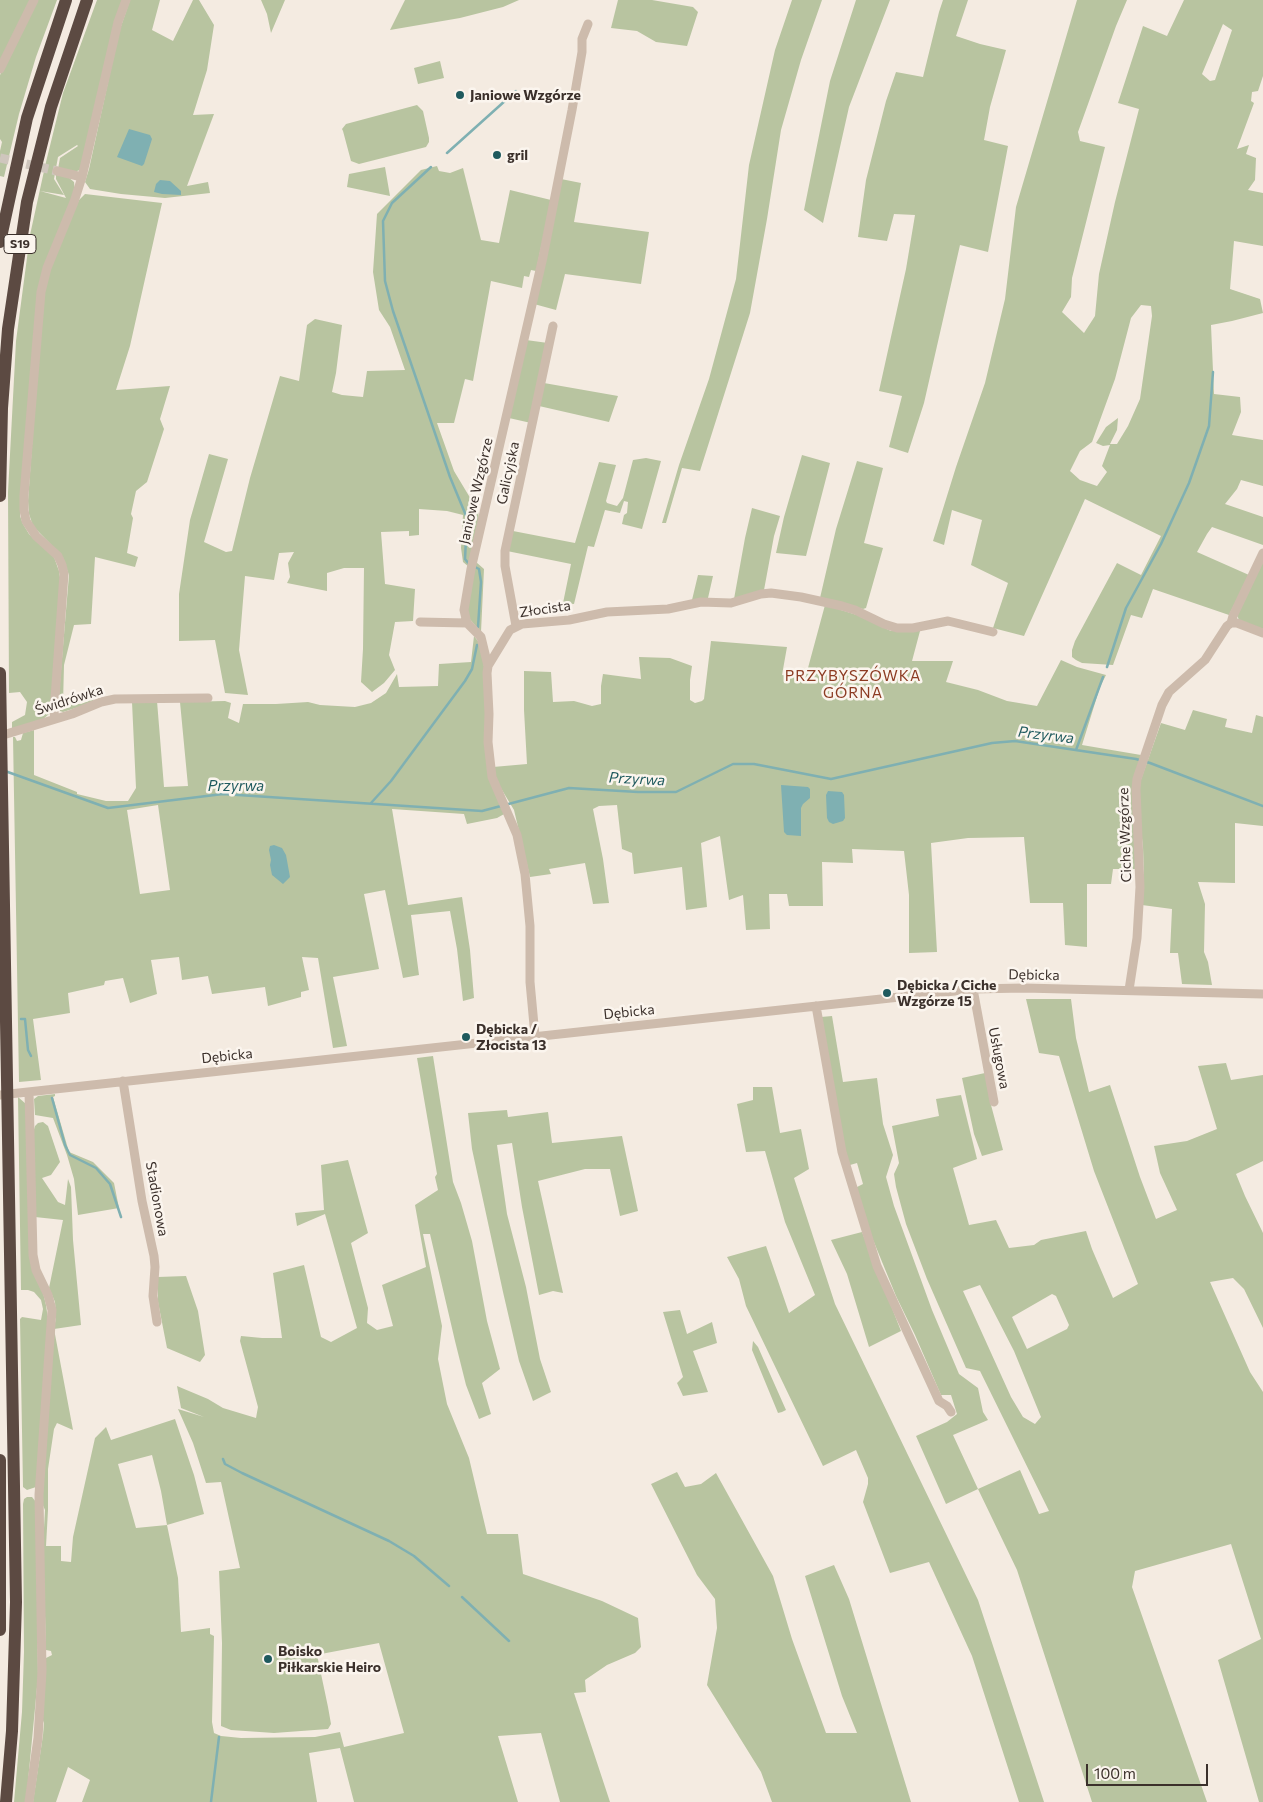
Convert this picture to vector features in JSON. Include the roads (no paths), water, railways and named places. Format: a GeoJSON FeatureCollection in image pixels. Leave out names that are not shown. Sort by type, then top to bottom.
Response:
{"type":"FeatureCollection","features":[{"type":"Feature","properties":{"kind":"highway","name":"S19"},"geometry":{"type":"LineString","coordinates":[[0,242],[27,118],[66,0]]}},
{"type":"Feature","properties":{"kind":"highway","name":"S19"},"geometry":{"type":"LineString","coordinates":[[0,496],[2,408],[8,329],[27,202],[51,107],[87,0]]}},
{"type":"Feature","properties":{"kind":"highway"},"geometry":{"type":"LineString","coordinates":[[0,673],[15,1641],[12,1731],[6,1802]]}},
{"type":"Feature","properties":{"kind":"highway"},"geometry":{"type":"LineString","coordinates":[[0,1460],[0,1630]]}},
{"type":"Feature","properties":{"kind":"street"},"geometry":{"type":"LineString","coordinates":[[0,69],[34,0]]}},
{"type":"Feature","properties":{"kind":"street"},"geometry":{"type":"LineString","coordinates":[[55,719],[64,574],[58,556],[36,536],[26,521],[24,510],[41,292],[46,268],[74,202],[82,177],[118,22],[126,0]]}},
{"type":"Feature","properties":{"kind":"street","name":"Janiowe Wzgórze"},"geometry":{"type":"LineString","coordinates":[[467,623],[464,610],[471,569],[543,258],[572,110],[582,52],[582,39],[588,24]]}},
{"type":"Feature","properties":{"kind":"street"},"geometry":{"type":"LineString","coordinates":[[57,171],[82,177]]}},
{"type":"Feature","properties":{"kind":"street","name":"Galicyjska"},"geometry":{"type":"LineString","coordinates":[[516,626],[505,566],[505,551],[553,326]]}},
{"type":"Feature","properties":{"kind":"street","name":"Ciche Wzgórze"},"geometry":{"type":"LineString","coordinates":[[1129,990],[1139,912],[1140,871],[1136,789],[1142,766],[1166,696],[1205,660],[1223,631],[1232,623],[1233,616],[1263,553]]}},
{"type":"Feature","properties":{"kind":"street","name":"Złocista"},"geometry":{"type":"LineString","coordinates":[[535,1036],[530,982],[528,891],[522,851],[492,777],[488,742],[489,714],[486,683],[488,666],[504,637],[516,626],[569,620],[607,612],[668,609],[701,602],[730,603],[771,593],[801,597],[845,607],[897,628],[913,628],[948,621],[993,632]]}},
{"type":"Feature","properties":{"kind":"street"},"geometry":{"type":"LineString","coordinates":[[420,622],[467,623],[481,637],[488,666]]}},
{"type":"Feature","properties":{"kind":"street"},"geometry":{"type":"LineString","coordinates":[[1232,623],[1238,623],[1263,633]]}},
{"type":"Feature","properties":{"kind":"street","name":"Świdrówka"},"geometry":{"type":"LineString","coordinates":[[0,736],[115,699],[208,698]]}},
{"type":"Feature","properties":{"kind":"street","name":"Dębicka"},"geometry":{"type":"LineString","coordinates":[[0,1095],[973,989],[1129,990],[1263,994]]}},
{"type":"Feature","properties":{"kind":"street","name":"Usługowa"},"geometry":{"type":"LineString","coordinates":[[973,989],[994,1102]]}},
{"type":"Feature","properties":{"kind":"street"},"geometry":{"type":"LineString","coordinates":[[816,1006],[842,1152],[877,1266],[939,1401],[947,1406],[951,1412]]}},
{"type":"Feature","properties":{"kind":"street","name":"Stadionowa"},"geometry":{"type":"LineString","coordinates":[[123,1082],[142,1201],[155,1261],[153,1296],[157,1322]]}},
{"type":"Feature","properties":{"kind":"street"},"geometry":{"type":"LineString","coordinates":[[29,1092],[31,1238],[36,1270],[48,1295],[52,1310],[39,1495],[42,1671],[38,1738],[29,1802]]}},
{"type":"Feature","properties":{"kind":"water"},"geometry":{"type":"Polygon","coordinates":[[[129,129],[150,135],[152,139],[142,166],[117,157],[129,129]]]}},
{"type":"Feature","properties":{"kind":"water"},"geometry":{"type":"Polygon","coordinates":[[[160,180],[170,181],[181,191],[181,195],[154,192],[156,184],[160,180]]]}},
{"type":"Feature","properties":{"kind":"water"},"geometry":{"type":"Polygon","coordinates":[[[781,785],[808,787],[810,789],[810,798],[801,808],[801,836],[787,835],[784,832],[781,785]]]}},
{"type":"Feature","properties":{"kind":"water"},"geometry":{"type":"Polygon","coordinates":[[[828,791],[842,792],[844,795],[845,818],[843,821],[833,824],[827,818],[826,795],[828,791]]]}},
{"type":"Feature","properties":{"kind":"water"},"geometry":{"type":"Polygon","coordinates":[[[274,845],[282,848],[286,855],[290,877],[283,884],[272,875],[269,850],[270,846],[274,845]]]}},
{"type":"Feature","properties":{"kind":"waterway"},"geometry":{"type":"LineString","coordinates":[[447,153],[516,91]]}},
{"type":"Feature","properties":{"kind":"waterway"},"geometry":{"type":"LineString","coordinates":[[431,167],[392,203],[383,221],[385,281],[393,311],[450,477],[467,518],[465,559],[469,564]]}},
{"type":"Feature","properties":{"kind":"waterway"},"geometry":{"type":"LineString","coordinates":[[1107,667],[1126,608],[1161,544],[1189,483],[1209,426],[1213,372]]}},
{"type":"Feature","properties":{"kind":"waterway"},"geometry":{"type":"LineString","coordinates":[[475,567],[479,569],[481,582],[478,627]]}},
{"type":"Feature","properties":{"kind":"waterway"},"geometry":{"type":"LineString","coordinates":[[371,803],[391,781],[465,681],[472,669],[477,645]]}},
{"type":"Feature","properties":{"kind":"waterway"},"geometry":{"type":"LineString","coordinates":[[1076,750],[1103,677]]}},
{"type":"Feature","properties":{"kind":"waterway","name":"Przyrwa"},"geometry":{"type":"LineString","coordinates":[[5,771],[108,808],[223,794],[482,811],[569,788],[676,792],[733,764],[754,764],[831,779],[992,743],[1015,741],[1136,759],[1263,806]]}},
{"type":"Feature","properties":{"kind":"waterway"},"geometry":{"type":"LineString","coordinates":[[21,1019],[25,1019],[28,1050],[31,1056]]}},
{"type":"Feature","properties":{"kind":"waterway"},"geometry":{"type":"LineString","coordinates":[[52,1098],[65,1145],[70,1155],[96,1168],[110,1184],[121,1217]]}},
{"type":"Feature","properties":{"kind":"waterway"},"geometry":{"type":"LineString","coordinates":[[223,1459],[225,1464],[242,1473],[389,1541],[414,1556],[449,1586]]}},
{"type":"Feature","properties":{"kind":"waterway"},"geometry":{"type":"LineString","coordinates":[[462,1597],[509,1641]]}},
{"type":"Feature","properties":{"kind":"waterway"},"geometry":{"type":"LineString","coordinates":[[211,1802],[219,1737]]}},
{"type":"Feature","properties":{"kind":"tunnel"},"geometry":{"type":"LineString","coordinates":[[0,158],[57,171]]}},
{"type":"Feature","properties":{"kind":"place","name":"Janiowe Wzgórze"},"geometry":{"type":"Point","coordinates":[460,95]}},
{"type":"Feature","properties":{"kind":"place","name":"gril"},"geometry":{"type":"Point","coordinates":[497,155]}},
{"type":"Feature","properties":{"kind":"place","name":"Dębicka / Ciche Wzgórze 15"},"geometry":{"type":"Point","coordinates":[887,993]}},
{"type":"Feature","properties":{"kind":"place","name":"Dębicka / Złocista 13"},"geometry":{"type":"Point","coordinates":[466,1037]}},
{"type":"Feature","properties":{"kind":"place","name":"Boisko Piłkarskie Heiro"},"geometry":{"type":"Point","coordinates":[268,1659]}},
{"type":"Feature","properties":{"kind":"district","name":"PRZYBYSZÓWKA GÓRNA"},"geometry":{"type":"Point","coordinates":[853,684]}}]}
